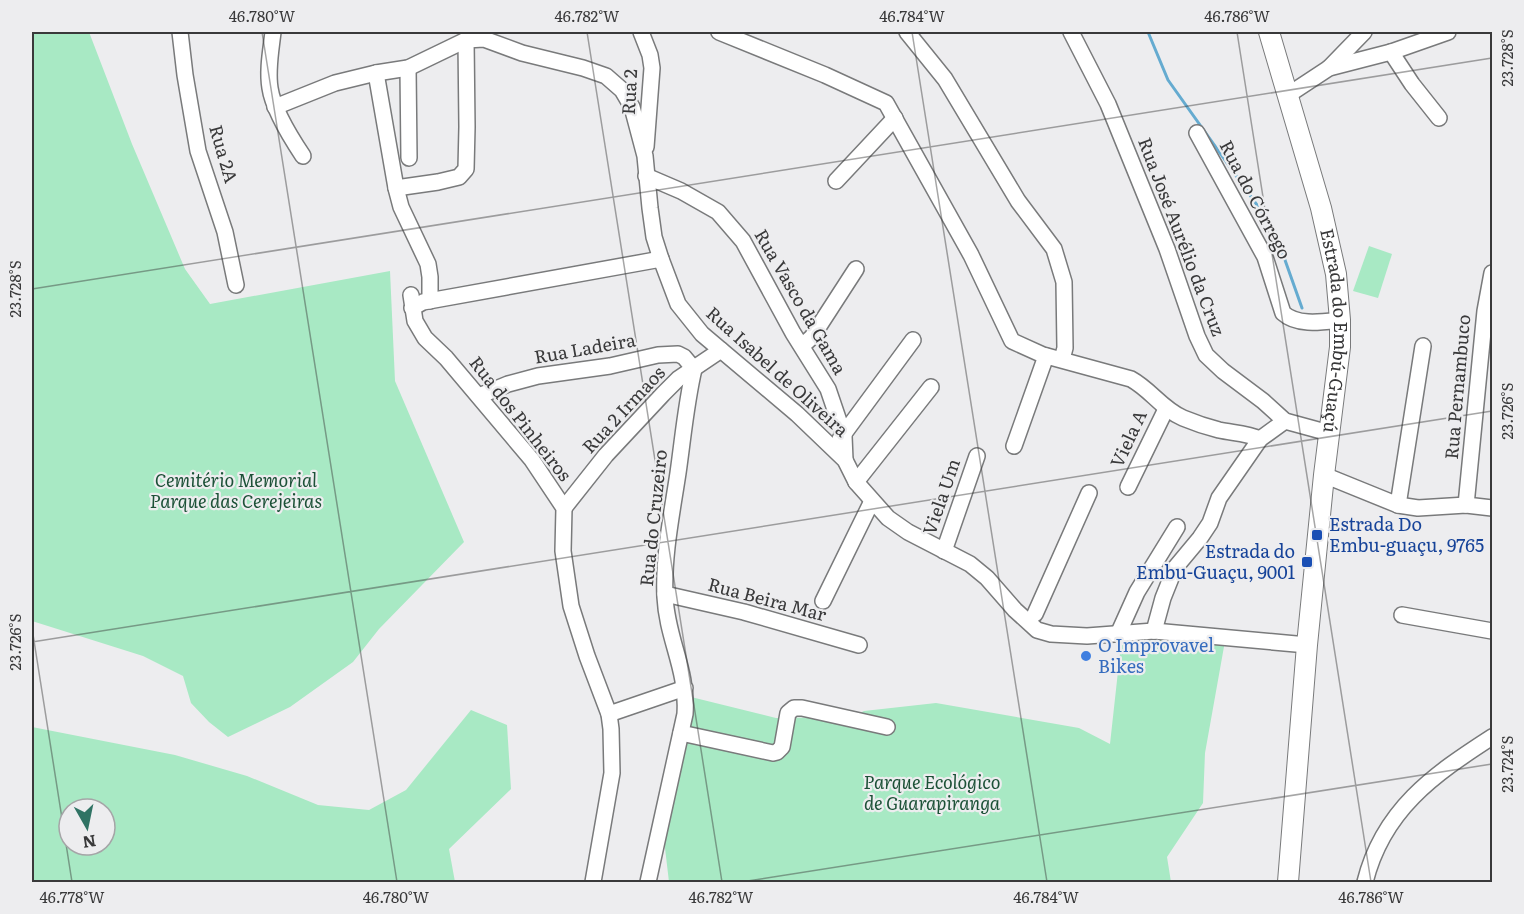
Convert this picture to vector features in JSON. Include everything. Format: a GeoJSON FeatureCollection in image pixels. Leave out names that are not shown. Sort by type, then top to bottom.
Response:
{"type":"FeatureCollection","features":[{"type":"Feature","properties":{"kind":"main road","name":"Estrada do Embú-Guaçú"},"geometry":{"type":"LineString","coordinates":[[1269,32],[1321,208],[1336,274],[1340,320],[1340,347],[1307,645],[1288,882]]}},
{"type":"Feature","properties":{"kind":"main road","name":"Estrada do Embú-Guaçú"},"geometry":{"type":"LineString","coordinates":[[1280,882],[1290,850]]}},
{"type":"Feature","properties":{"kind":"street","name":"Rua 2A"},"geometry":{"type":"LineString","coordinates":[[180,32],[198,151],[225,232],[236,285]]}},
{"type":"Feature","properties":{"kind":"street"},"geometry":{"type":"LineString","coordinates":[[273,32],[270,86],[275,107],[303,156]]}},
{"type":"Feature","properties":{"kind":"street","name":"Rua 2"},"geometry":{"type":"LineString","coordinates":[[641,32],[650,55],[652,68],[645,156]]}},
{"type":"Feature","properties":{"kind":"street"},"geometry":{"type":"LineString","coordinates":[[719,32],[868,94],[886,104],[971,255],[1009,338],[1046,356],[1131,379],[1143,386],[1166,409],[1195,423],[1246,434],[1260,440]]}},
{"type":"Feature","properties":{"kind":"street"},"geometry":{"type":"LineString","coordinates":[[907,32],[945,79],[1018,201],[1054,249],[1064,282],[1065,348],[1062,359]]}},
{"type":"Feature","properties":{"kind":"street","name":"Rua José Aurélio da Cruz"},"geometry":{"type":"LineString","coordinates":[[1071,32],[1108,104],[1167,249],[1197,336],[1206,355],[1285,421],[1329,433]]}},
{"type":"Feature","properties":{"kind":"street"},"geometry":{"type":"LineString","coordinates":[[1288,95],[1329,68],[1364,32]]}},
{"type":"Feature","properties":{"kind":"street"},"geometry":{"type":"LineString","coordinates":[[1329,68],[1391,52],[1448,32]]}},
{"type":"Feature","properties":{"kind":"street","name":"Rua Isabel de Oliveira"},"geometry":{"type":"LineString","coordinates":[[466,40],[484,39],[522,53],[583,68],[606,76],[622,90],[629,99],[645,156],[654,237],[678,304],[693,325],[832,447],[845,460],[856,482],[888,518],[908,532],[970,564],[987,578],[1015,610],[1051,634],[1086,636],[1154,631],[1307,645]]}},
{"type":"Feature","properties":{"kind":"street"},"geometry":{"type":"LineString","coordinates":[[275,107],[335,83],[408,68],[466,40],[466,169],[459,177],[396,188]]}},
{"type":"Feature","properties":{"kind":"street"},"geometry":{"type":"LineString","coordinates":[[1391,52],[1412,84],[1439,118]]}},
{"type":"Feature","properties":{"kind":"street"},"geometry":{"type":"LineString","coordinates":[[408,68],[409,158]]}},
{"type":"Feature","properties":{"kind":"street"},"geometry":{"type":"LineString","coordinates":[[376,73],[401,207],[428,264],[430,277],[419,301]]}},
{"type":"Feature","properties":{"kind":"street"},"geometry":{"type":"LineString","coordinates":[[836,181],[895,118]]}},
{"type":"Feature","properties":{"kind":"street","name":"Rua do Córrego"},"geometry":{"type":"LineString","coordinates":[[1197,133],[1265,257],[1283,312],[1289,318],[1318,322],[1340,320]]}},
{"type":"Feature","properties":{"kind":"street","name":"Rua Vasco da Gama"},"geometry":{"type":"LineString","coordinates":[[646,176],[681,191],[711,208],[731,225],[747,248],[785,319],[828,389],[844,436],[845,460]]}},
{"type":"Feature","properties":{"kind":"street"},"geometry":{"type":"LineString","coordinates":[[419,301],[661,260]]}},
{"type":"Feature","properties":{"kind":"street"},"geometry":{"type":"LineString","coordinates":[[802,346],[812,337],[856,268]]}},
{"type":"Feature","properties":{"kind":"street","name":"Rua Pernambuco"},"geometry":{"type":"LineString","coordinates":[[1466,505],[1485,311],[1492,273]]}},
{"type":"Feature","properties":{"kind":"street","name":"Rua dos Pinheiros"},"geometry":{"type":"LineString","coordinates":[[419,301],[415,321],[425,338],[446,358],[532,460],[564,508],[563,551],[571,606],[609,714],[613,750],[612,772],[593,882]]}},
{"type":"Feature","properties":{"kind":"street"},"geometry":{"type":"LineString","coordinates":[[832,447],[844,436],[913,340]]}},
{"type":"Feature","properties":{"kind":"street"},"geometry":{"type":"LineString","coordinates":[[1398,505],[1423,346]]}},
{"type":"Feature","properties":{"kind":"street","name":"Rua 2 Irmaos"},"geometry":{"type":"LineString","coordinates":[[564,508],[606,455],[663,393],[678,379],[721,350]]}},
{"type":"Feature","properties":{"kind":"street","name":"Rua Ladeira"},"geometry":{"type":"LineString","coordinates":[[479,396],[508,384],[538,376],[610,366],[658,355],[678,354],[684,357],[694,369]]}},
{"type":"Feature","properties":{"kind":"street"},"geometry":{"type":"LineString","coordinates":[[1014,447],[1046,356]]}},
{"type":"Feature","properties":{"kind":"street","name":"Rua do Cruzeiro"},"geometry":{"type":"LineString","coordinates":[[648,882],[685,714],[683,671],[671,636],[665,594],[670,526],[694,369]]}},
{"type":"Feature","properties":{"kind":"street"},"geometry":{"type":"LineString","coordinates":[[856,482],[931,387]]}},
{"type":"Feature","properties":{"kind":"street","name":"Viela A"},"geometry":{"type":"LineString","coordinates":[[1128,487],[1166,409]]}},
{"type":"Feature","properties":{"kind":"street"},"geometry":{"type":"LineString","coordinates":[[1154,631],[1163,598],[1175,568],[1210,523],[1220,498],[1260,440],[1285,421]]}},
{"type":"Feature","properties":{"kind":"street","name":"Viela Um"},"geometry":{"type":"LineString","coordinates":[[944,551],[977,456]]}},
{"type":"Feature","properties":{"kind":"street"},"geometry":{"type":"LineString","coordinates":[[1324,476],[1398,505],[1418,508],[1466,505],[1492,508]]}},
{"type":"Feature","properties":{"kind":"street"},"geometry":{"type":"LineString","coordinates":[[1033,620],[1089,493]]}},
{"type":"Feature","properties":{"kind":"street"},"geometry":{"type":"LineString","coordinates":[[823,602],[872,501]]}},
{"type":"Feature","properties":{"kind":"street"},"geometry":{"type":"LineString","coordinates":[[1119,633],[1137,592],[1177,527]]}},
{"type":"Feature","properties":{"kind":"street","name":"Rua Beira Mar"},"geometry":{"type":"LineString","coordinates":[[665,594],[751,614],[859,645]]}},
{"type":"Feature","properties":{"kind":"street"},"geometry":{"type":"LineString","coordinates":[[1402,615],[1492,631]]}},
{"type":"Feature","properties":{"kind":"street"},"geometry":{"type":"LineString","coordinates":[[609,714],[685,688]]}},
{"type":"Feature","properties":{"kind":"street"},"geometry":{"type":"LineString","coordinates":[[681,733],[773,753],[782,747],[788,713],[794,708],[887,727]]}},
{"type":"Feature","properties":{"kind":"street"},"geometry":{"type":"LineString","coordinates":[[1365,882],[1378,844],[1396,815],[1412,797],[1444,769],[1492,737]]}},
{"type":"Feature","properties":{"kind":"green space","name":"Cemitério Memorial Parque das Cerejeiras"},"geometry":{"type":"Polygon","coordinates":[[[32,32],[89,32],[132,144],[185,269],[210,304],[390,271],[395,381],[464,542],[379,629],[353,662],[290,707],[228,737],[209,722],[191,703],[183,676],[143,656],[32,621],[32,32]]]}},
{"type":"Feature","properties":{"kind":"green space"},"geometry":{"type":"Polygon","coordinates":[[[1369,246],[1392,254],[1378,298],[1353,291],[1369,246]]]}},
{"type":"Feature","properties":{"kind":"green space","name":"Parque Ecológico de Guarapiranga"},"geometry":{"type":"Polygon","coordinates":[[[1122,635],[1225,641],[1205,753],[1203,803],[1167,857],[1171,882],[669,882],[663,831],[687,696],[776,718],[852,717],[864,711],[936,703],[1079,728],[1110,744],[1122,635]]]}},
{"type":"Feature","properties":{"kind":"green space"},"geometry":{"type":"Polygon","coordinates":[[[471,710],[507,725],[511,789],[449,849],[455,882],[32,882],[32,727],[175,755],[247,776],[318,805],[369,810],[406,790],[471,710]]]}},
{"type":"Feature","properties":{"kind":"waterway"},"geometry":{"type":"LineString","coordinates":[[1148,32],[1168,80],[1274,229],[1302,308]]}},
{"type":"Feature","properties":{"kind":"place","name":"Estrada Do Embu-guaçu, 9765"},"geometry":{"type":"Point","coordinates":[1317,535]}},
{"type":"Feature","properties":{"kind":"place","name":"Estrada do Embu-Guaçu, 9001"},"geometry":{"type":"Point","coordinates":[1307,562]}},
{"type":"Feature","properties":{"kind":"place","name":"O Improvavel Bikes"},"geometry":{"type":"Point","coordinates":[1086,656]}}]}
